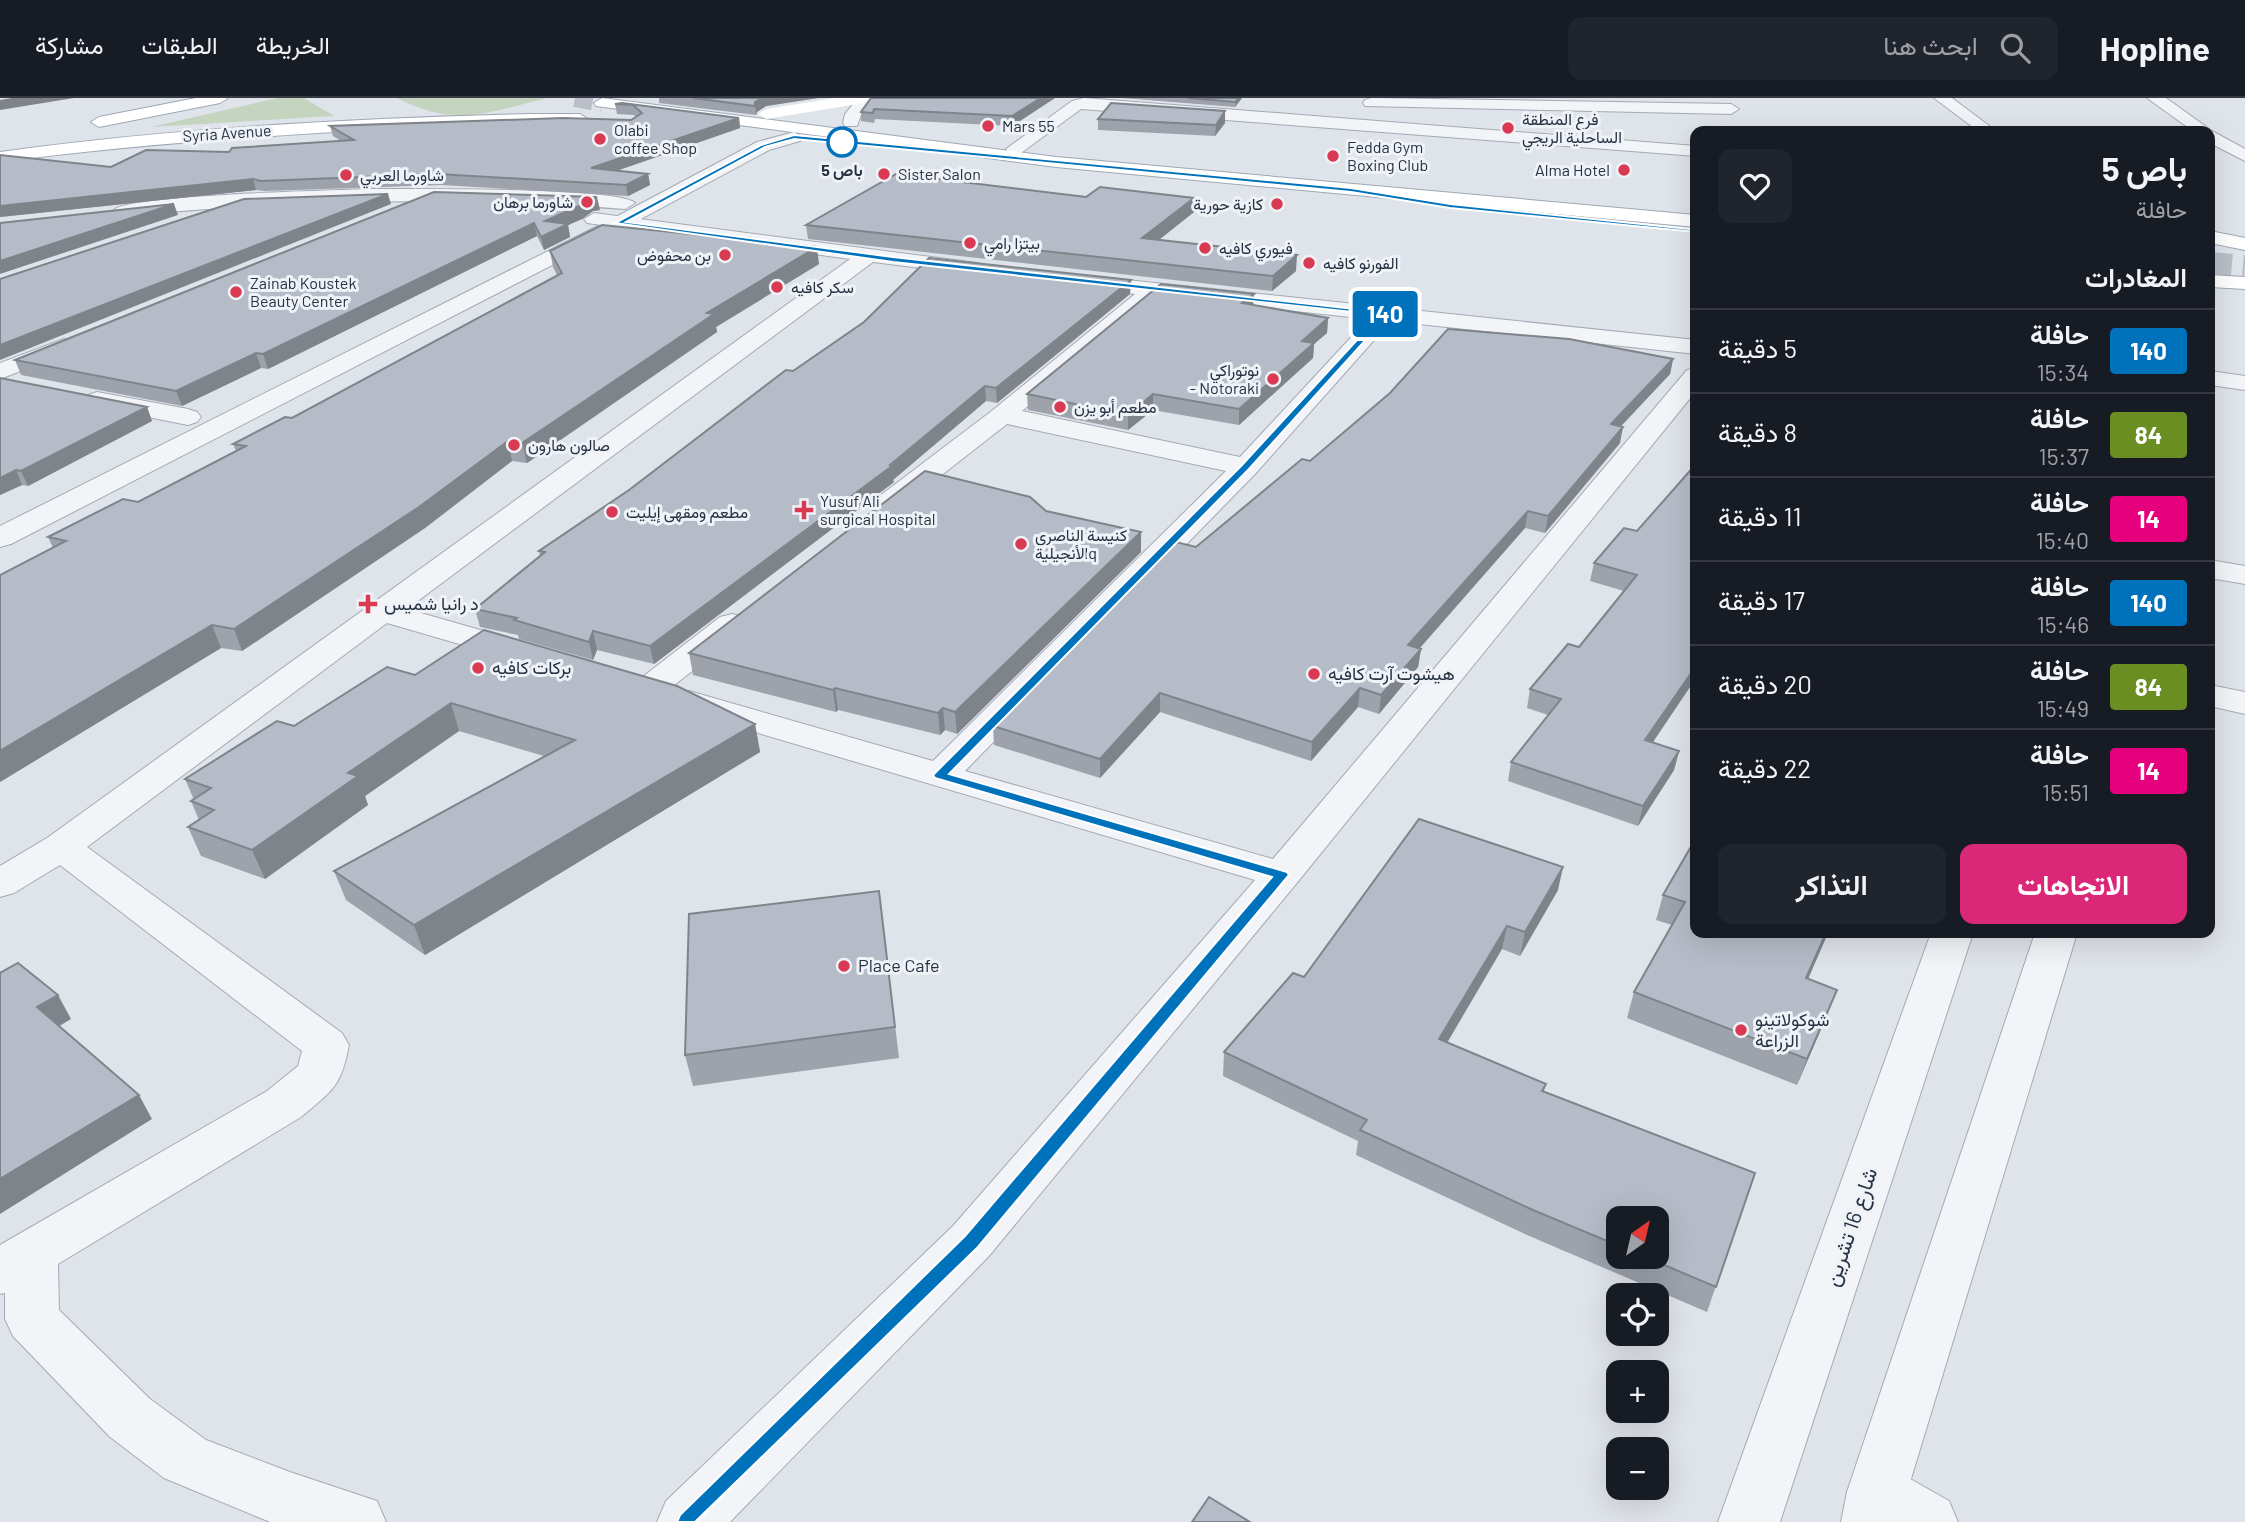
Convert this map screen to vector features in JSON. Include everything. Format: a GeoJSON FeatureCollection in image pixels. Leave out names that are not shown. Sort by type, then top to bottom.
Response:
{"type":"FeatureCollection","features":[{"type":"Feature","properties":{"kind":"main road","name":"Syria Avenue"},"geometry":{"type":"LineString","coordinates":[[76,146],[136,132],[144,126],[123,123],[86,125],[220,98]]}},
{"type":"Feature","properties":{"kind":"main road"},"geometry":{"type":"LineString","coordinates":[[661,98],[760,123],[794,137],[1690,220]]}},
{"type":"Feature","properties":{"kind":"main road"},"geometry":{"type":"LineString","coordinates":[[760,123],[865,98]]}},
{"type":"Feature","properties":{"kind":"main road"},"geometry":{"type":"LineString","coordinates":[[607,100],[792,125],[1015,149],[1690,212]]}},
{"type":"Feature","properties":{"kind":"main road"},"geometry":{"type":"LineString","coordinates":[[607,100],[1056,162]]}},
{"type":"Feature","properties":{"kind":"main road"},"geometry":{"type":"LineString","coordinates":[[454,121],[507,114],[554,101]]}},
{"type":"Feature","properties":{"kind":"main road"},"geometry":{"type":"LineString","coordinates":[[377,107],[415,119],[454,121],[582,119],[675,124],[851,123],[1015,149]]}},
{"type":"Feature","properties":{"kind":"main road","name":"Syria Avenue"},"geometry":{"type":"LineString","coordinates":[[0,157],[76,146],[239,132],[454,121]]}},
{"type":"Feature","properties":{"kind":"main road"},"geometry":{"type":"LineString","coordinates":[[1306,176],[1392,178],[1690,205]]}},
{"type":"Feature","properties":{"kind":"main road"},"geometry":{"type":"LineString","coordinates":[[1351,190],[1437,204],[1690,229]]}},
{"type":"Feature","properties":{"kind":"main road"},"geometry":{"type":"LineString","coordinates":[[2215,238],[2245,244]]}},
{"type":"Feature","properties":{"kind":"main road"},"geometry":{"type":"LineString","coordinates":[[2215,250],[2245,253]]}},
{"type":"Feature","properties":{"kind":"main road"},"geometry":{"type":"LineString","coordinates":[[2215,281],[2245,283]]}},
{"type":"Feature","properties":{"kind":"main road"},"geometry":{"type":"LineString","coordinates":[[2215,296],[2245,295]]}},
{"type":"Feature","properties":{"kind":"street"},"geometry":{"type":"LineString","coordinates":[[851,123],[853,114],[865,98]]}},
{"type":"Feature","properties":{"kind":"street"},"geometry":{"type":"LineString","coordinates":[[1015,149],[1078,104],[1107,98]]}},
{"type":"Feature","properties":{"kind":"street"},"geometry":{"type":"LineString","coordinates":[[1942,98],[1981,126]]}},
{"type":"Feature","properties":{"kind":"street"},"geometry":{"type":"LineString","coordinates":[[2155,98],[2194,126]]}},
{"type":"Feature","properties":{"kind":"street"},"geometry":{"type":"LineString","coordinates":[[1285,102],[1289,120]]}},
{"type":"Feature","properties":{"kind":"street"},"geometry":{"type":"LineString","coordinates":[[1355,103],[1726,104],[1745,124]]}},
{"type":"Feature","properties":{"kind":"street"},"geometry":{"type":"LineString","coordinates":[[1078,104],[1690,151]]}},
{"type":"Feature","properties":{"kind":"street"},"geometry":{"type":"LineString","coordinates":[[1927,106],[1954,126]]}},
{"type":"Feature","properties":{"kind":"street"},"geometry":{"type":"LineString","coordinates":[[153,435],[594,219],[622,213],[760,123]]}},
{"type":"Feature","properties":{"kind":"street"},"geometry":{"type":"LineString","coordinates":[[0,538],[622,213],[763,146],[794,137]]}},
{"type":"Feature","properties":{"kind":"street"},"geometry":{"type":"LineString","coordinates":[[2215,138],[2245,141]]}},
{"type":"Feature","properties":{"kind":"street"},"geometry":{"type":"LineString","coordinates":[[2215,140],[2245,156]]}},
{"type":"Feature","properties":{"kind":"street"},"geometry":{"type":"LineString","coordinates":[[392,213],[443,193]]}},
{"type":"Feature","properties":{"kind":"street"},"geometry":{"type":"LineString","coordinates":[[107,212],[257,198],[443,193],[548,196],[622,213],[867,256],[1004,272]]}},
{"type":"Feature","properties":{"kind":"street"},"geometry":{"type":"LineString","coordinates":[[180,224],[257,198]]}},
{"type":"Feature","properties":{"kind":"street"},"geometry":{"type":"LineString","coordinates":[[0,884],[61,847],[867,256]]}},
{"type":"Feature","properties":{"kind":"street"},"geometry":{"type":"LineString","coordinates":[[1058,278],[1690,346]]}},
{"type":"Feature","properties":{"kind":"street"},"geometry":{"type":"LineString","coordinates":[[862,523],[1002,415],[1154,289]]}},
{"type":"Feature","properties":{"kind":"street"},"geometry":{"type":"LineString","coordinates":[[940,775],[1246,467],[1386,313]]}},
{"type":"Feature","properties":{"kind":"street"},"geometry":{"type":"LineString","coordinates":[[0,372],[89,336]]}},
{"type":"Feature","properties":{"kind":"street"},"geometry":{"type":"LineString","coordinates":[[2215,380],[2245,383]]}},
{"type":"Feature","properties":{"kind":"street"},"geometry":{"type":"LineString","coordinates":[[0,382],[27,387]]}},
{"type":"Feature","properties":{"kind":"street"},"geometry":{"type":"LineString","coordinates":[[688,1522],[971,1241],[1282,875],[1690,383]]}},
{"type":"Feature","properties":{"kind":"street"},"geometry":{"type":"LineString","coordinates":[[67,394],[188,417]]}},
{"type":"Feature","properties":{"kind":"street"},"geometry":{"type":"LineString","coordinates":[[1002,415],[1246,467]]}},
{"type":"Feature","properties":{"kind":"street"},"geometry":{"type":"LineString","coordinates":[[2215,570],[2245,575]]}},
{"type":"Feature","properties":{"kind":"street"},"geometry":{"type":"LineString","coordinates":[[755,606],[635,686],[1282,875]]}},
{"type":"Feature","properties":{"kind":"street"},"geometry":{"type":"LineString","coordinates":[[384,612],[555,662]]}},
{"type":"Feature","properties":{"kind":"street"},"geometry":{"type":"LineString","coordinates":[[2215,696],[2245,703]]}},
{"type":"Feature","properties":{"kind":"street"},"geometry":{"type":"LineString","coordinates":[[61,847],[326,1045],[320,1074],[284,1104],[16,1263],[32,1319],[130,1418],[186,1459],[290,1501],[355,1522]]}},
{"type":"Feature","properties":{"kind":"street","name":"شارع 16 تشرين"},"geometry":{"type":"LineString","coordinates":[[1749,1522],[1950,938]]}},
{"type":"Feature","properties":{"kind":"street"},"geometry":{"type":"LineString","coordinates":[[1927,1522],[1875,1507],[2054,938]]}},
{"type":"Feature","properties":{"kind":"green space"},"geometry":{"type":"Polygon","coordinates":[[[278,98],[304,98],[334,116],[151,127],[278,98]]]}},
{"type":"Feature","properties":{"kind":"green space"},"geometry":{"type":"Polygon","coordinates":[[[397,98],[547,98],[488,113],[454,115],[437,113],[397,98]]]}},
{"type":"Feature","properties":{"kind":"building"},"geometry":{"type":"Polygon","coordinates":[[[693,98],[763,98],[755,102],[755,106],[693,98]]]}},
{"type":"Feature","properties":{"kind":"building"},"geometry":{"type":"Polygon","coordinates":[[[871,98],[1041,98],[1012,116],[874,109],[873,113],[861,112],[871,98]]]}},
{"type":"Feature","properties":{"kind":"building"},"geometry":{"type":"Polygon","coordinates":[[[1188,98],[1238,98],[1236,102],[1188,98]]]}},
{"type":"Feature","properties":{"kind":"building"},"geometry":{"type":"Polygon","coordinates":[[[622,103],[739,118],[591,168],[648,174],[626,185],[438,174],[261,181],[253,179],[0,206],[0,155],[111,167],[146,150],[229,152],[232,148],[354,140],[330,126],[563,118],[631,120],[642,113],[633,105],[615,104],[622,103]]]}},
{"type":"Feature","properties":{"kind":"building"},"geometry":{"type":"Polygon","coordinates":[[[1111,103],[1225,111],[1216,125],[1098,119],[1111,103]]]}},
{"type":"Feature","properties":{"kind":"building"},"geometry":{"type":"Polygon","coordinates":[[[896,174],[1086,197],[1100,187],[1194,198],[1142,238],[1297,255],[1273,276],[806,225],[896,174]]]}},
{"type":"Feature","properties":{"kind":"building"},"geometry":{"type":"Polygon","coordinates":[[[434,192],[597,197],[545,221],[568,224],[541,237],[534,223],[263,354],[256,353],[176,391],[15,360],[434,192]]]}},
{"type":"Feature","properties":{"kind":"building"},"geometry":{"type":"Polygon","coordinates":[[[388,194],[0,345],[0,279],[244,199],[388,194]]]}},
{"type":"Feature","properties":{"kind":"building"},"geometry":{"type":"Polygon","coordinates":[[[174,204],[0,261],[0,223],[174,204]]]}},
{"type":"Feature","properties":{"kind":"building"},"geometry":{"type":"Polygon","coordinates":[[[602,225],[817,247],[707,313],[714,314],[522,443],[508,441],[419,507],[234,629],[212,625],[0,751],[0,575],[66,541],[48,537],[123,499],[138,502],[246,446],[233,444],[285,417],[292,418],[562,273],[550,251],[602,225]]]}},
{"type":"Feature","properties":{"kind":"building"},"geometry":{"type":"Polygon","coordinates":[[[929,258],[1131,280],[996,388],[985,386],[890,465],[892,466],[650,646],[593,631],[589,642],[514,620],[517,618],[475,609],[545,552],[539,551],[629,490],[786,370],[793,371],[864,322],[929,258]]]}},
{"type":"Feature","properties":{"kind":"building"},"geometry":{"type":"Polygon","coordinates":[[[1161,284],[1254,294],[1242,303],[1328,318],[1302,341],[1314,343],[1239,409],[1153,394],[1128,415],[1027,394],[1161,284]]]}},
{"type":"Feature","properties":{"kind":"building"},"geometry":{"type":"Polygon","coordinates":[[[1448,329],[1569,339],[1673,359],[1611,424],[1623,427],[1548,516],[1528,511],[1408,645],[1421,649],[1381,695],[1360,688],[1312,742],[1160,693],[1100,759],[993,726],[1176,542],[1196,547],[1302,459],[1310,461],[1390,393],[1448,329]]]}},
{"type":"Feature","properties":{"kind":"building"},"geometry":{"type":"Polygon","coordinates":[[[0,378],[147,407],[21,471],[16,470],[0,478],[0,378]]]}},
{"type":"Feature","properties":{"kind":"building"},"geometry":{"type":"Polygon","coordinates":[[[925,471],[1030,497],[1046,511],[1141,532],[955,712],[943,708],[938,713],[835,688],[833,690],[689,653],[925,471]]]}},
{"type":"Feature","properties":{"kind":"building"},"geometry":{"type":"Polygon","coordinates":[[[1690,471],[1690,675],[1645,740],[1679,751],[1643,806],[1511,762],[1561,699],[1530,689],[1568,644],[1579,647],[1637,575],[1594,563],[1624,528],[1637,531],[1690,471]]]}},
{"type":"Feature","properties":{"kind":"building"},"geometry":{"type":"Polygon","coordinates":[[[484,630],[677,686],[755,724],[414,925],[334,871],[575,740],[451,703],[348,773],[358,776],[252,850],[188,827],[214,810],[191,801],[211,788],[185,779],[277,721],[294,726],[387,667],[415,675],[484,630]]]}},
{"type":"Feature","properties":{"kind":"building"},"geometry":{"type":"Polygon","coordinates":[[[1419,819],[1563,867],[1525,932],[1507,926],[1439,1039],[1546,1084],[1542,1091],[1755,1173],[1716,1287],[1670,1267],[1670,1206],[1606,1206],[1606,1241],[1360,1130],[1367,1120],[1224,1052],[1293,973],[1304,977],[1419,819]]]}},
{"type":"Feature","properties":{"kind":"building"},"geometry":{"type":"Polygon","coordinates":[[[1690,848],[1690,938],[1824,938],[1806,978],[1837,990],[1807,1059],[1634,992],[1685,902],[1663,895],[1690,848]]]}},
{"type":"Feature","properties":{"kind":"building"},"geometry":{"type":"Polygon","coordinates":[[[879,891],[895,1027],[685,1055],[689,914],[879,891]]]}},
{"type":"Feature","properties":{"kind":"building"},"geometry":{"type":"Polygon","coordinates":[[[18,963],[58,995],[37,1007],[139,1095],[0,1179],[0,973],[18,963]]]}},
{"type":"Feature","properties":{"kind":"building"},"geometry":{"type":"Polygon","coordinates":[[[1209,1497],[1250,1522],[1192,1522],[1209,1497]]]}},
{"type":"Feature","properties":{"kind":"tunnel"},"geometry":{"type":"LineString","coordinates":[[575,98],[602,103]]}},
{"type":"Feature","properties":{"kind":"tunnel"},"geometry":{"type":"LineString","coordinates":[[2215,263],[2245,266]]}},
{"type":"Feature","properties":{"kind":"bus line","name":"140"},"geometry":{"type":"LineString","coordinates":[[688,1522],[971,1241],[1282,875],[940,775],[1246,467],[1386,313],[893,259],[619,223],[763,146],[794,137],[1003,159],[1351,190],[1450,206],[1690,229]]}},
{"type":"Feature","properties":{"kind":"place","name":"Mars 55"},"geometry":{"type":"Point","coordinates":[988,126]}},
{"type":"Feature","properties":{"kind":"place","name":"فرع المنطقة الساحلية الريجي"},"geometry":{"type":"Point","coordinates":[1508,128]}},
{"type":"Feature","properties":{"kind":"place","name":"Olabi coffee Shop"},"geometry":{"type":"Point","coordinates":[600,139]}},
{"type":"Feature","properties":{"kind":"place","name":"باص 5"},"geometry":{"type":"Point","coordinates":[842,142]}},
{"type":"Feature","properties":{"kind":"place","name":"Fedda Gym Boxing Club"},"geometry":{"type":"Point","coordinates":[1333,156]}},
{"type":"Feature","properties":{"kind":"place","name":"Alma Hotel"},"geometry":{"type":"Point","coordinates":[1624,170]}},
{"type":"Feature","properties":{"kind":"place","name":"Sister Salon"},"geometry":{"type":"Point","coordinates":[884,174]}},
{"type":"Feature","properties":{"kind":"place","name":"شاورما العربي"},"geometry":{"type":"Point","coordinates":[346,175]}},
{"type":"Feature","properties":{"kind":"place","name":"شاورما برهان"},"geometry":{"type":"Point","coordinates":[587,202]}},
{"type":"Feature","properties":{"kind":"place","name":"كازية حورية"},"geometry":{"type":"Point","coordinates":[1277,204]}},
{"type":"Feature","properties":{"kind":"place","name":"بيتزا رامي"},"geometry":{"type":"Point","coordinates":[970,243]}},
{"type":"Feature","properties":{"kind":"place","name":"فيوري كافيه"},"geometry":{"type":"Point","coordinates":[1205,248]}},
{"type":"Feature","properties":{"kind":"place","name":"بن محفوض"},"geometry":{"type":"Point","coordinates":[725,255]}},
{"type":"Feature","properties":{"kind":"place","name":"الفورنو كافيه"},"geometry":{"type":"Point","coordinates":[1309,263]}},
{"type":"Feature","properties":{"kind":"place","name":"سكر كافيه"},"geometry":{"type":"Point","coordinates":[777,287]}},
{"type":"Feature","properties":{"kind":"place","name":"Zainab Koustek Beauty Center"},"geometry":{"type":"Point","coordinates":[236,292]}},
{"type":"Feature","properties":{"kind":"place","name":"نوتوراكي - Notoraki"},"geometry":{"type":"Point","coordinates":[1273,379]}},
{"type":"Feature","properties":{"kind":"place","name":"مطعم أبو يزن"},"geometry":{"type":"Point","coordinates":[1060,407]}},
{"type":"Feature","properties":{"kind":"place","name":"صالون هارون"},"geometry":{"type":"Point","coordinates":[514,445]}},
{"type":"Feature","properties":{"kind":"place","name":"Yusuf Ali surgical Hospital"},"geometry":{"type":"Point","coordinates":[804,510]}},
{"type":"Feature","properties":{"kind":"place","name":"مطعم ومقهى إيليت"},"geometry":{"type":"Point","coordinates":[612,512]}},
{"type":"Feature","properties":{"kind":"place","name":"كنيسة الناصري الأنجيليةq"},"geometry":{"type":"Point","coordinates":[1021,544]}},
{"type":"Feature","properties":{"kind":"place","name":"د رانيا شميس"},"geometry":{"type":"Point","coordinates":[368,604]}},
{"type":"Feature","properties":{"kind":"place","name":"بركات كافيه"},"geometry":{"type":"Point","coordinates":[478,668]}},
{"type":"Feature","properties":{"kind":"place","name":"هيشوت آرت كافيه"},"geometry":{"type":"Point","coordinates":[1314,674]}},
{"type":"Feature","properties":{"kind":"place","name":"Place Cafe"},"geometry":{"type":"Point","coordinates":[844,966]}},
{"type":"Feature","properties":{"kind":"place","name":"شوكولاتينو الزراعة"},"geometry":{"type":"Point","coordinates":[1741,1030]}}]}
